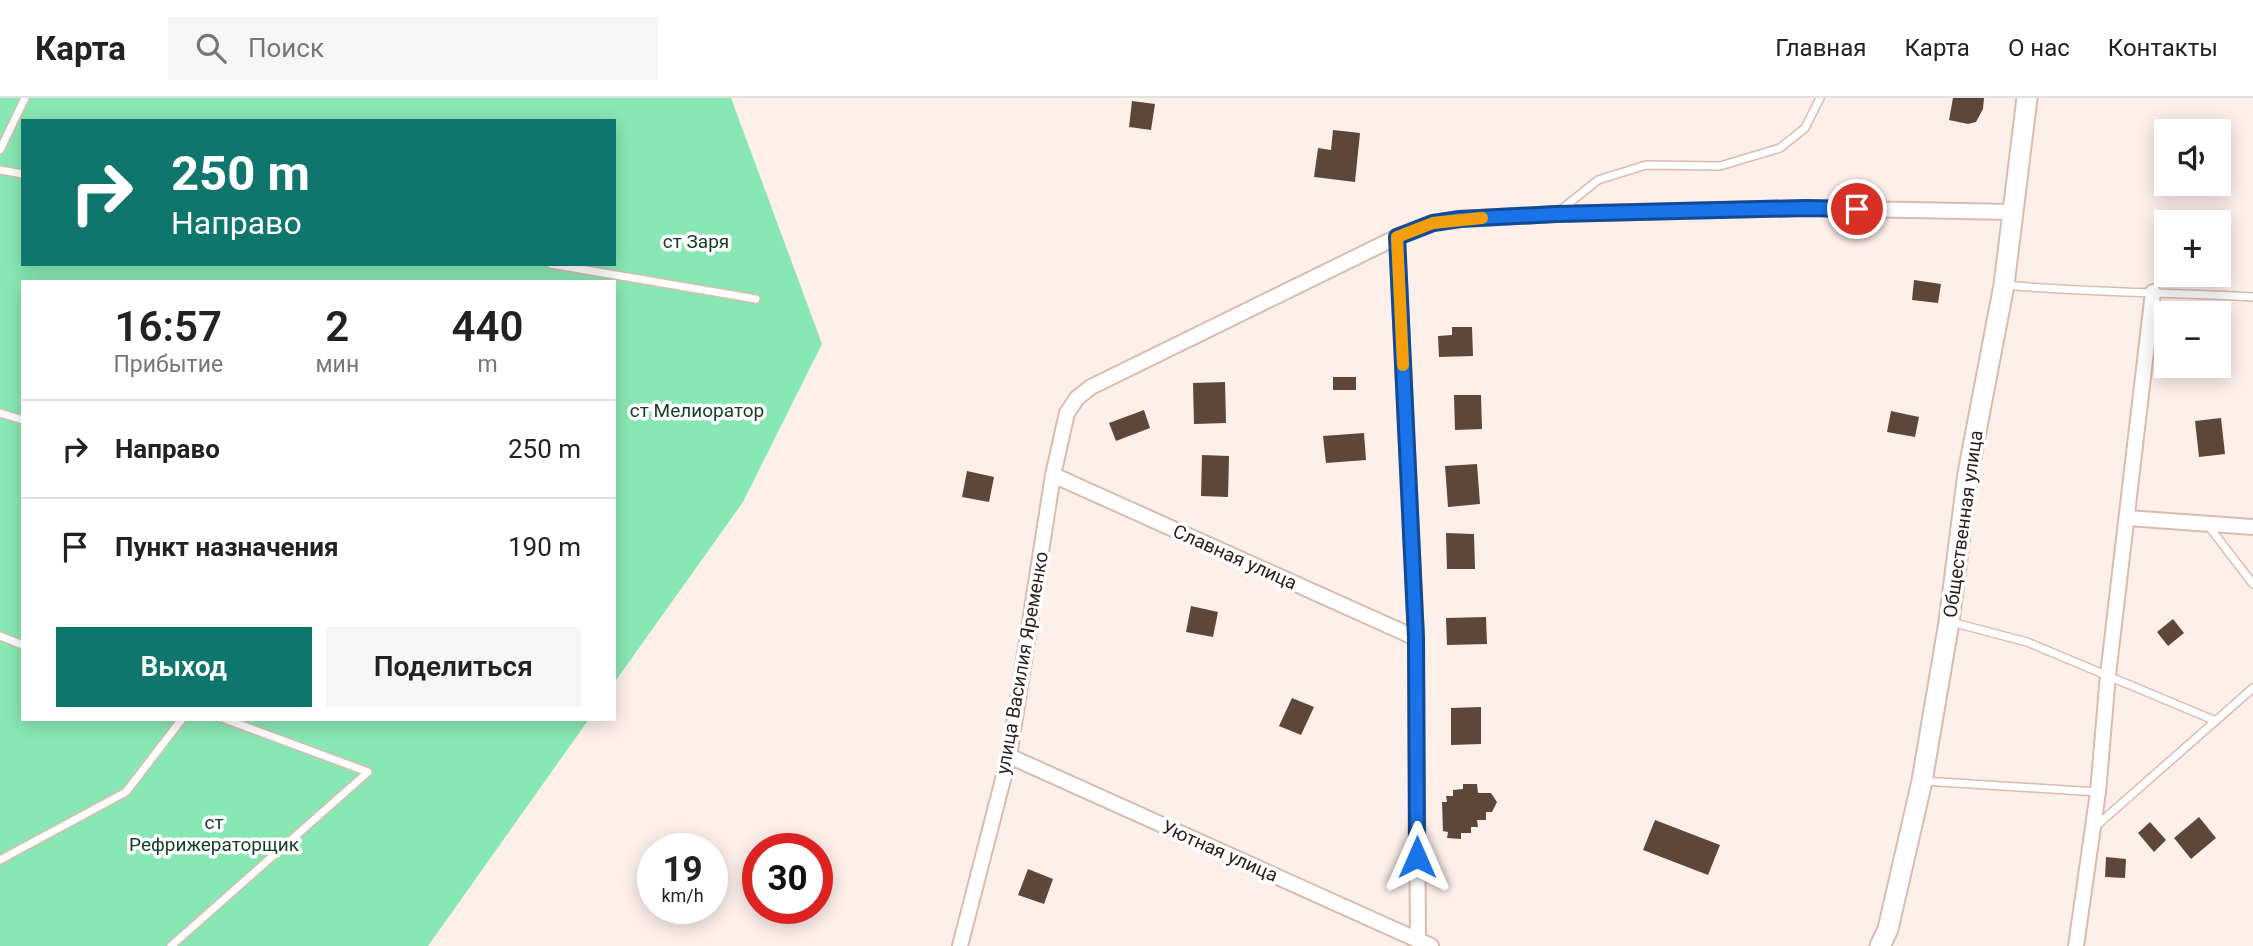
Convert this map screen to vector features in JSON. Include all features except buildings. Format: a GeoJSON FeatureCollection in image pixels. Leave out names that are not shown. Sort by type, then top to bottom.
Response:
{"type":"FeatureCollection","features":[{"type":"Feature","properties":{"kind":"main road","name":"Общественная улица"},"geometry":{"type":"LineString","coordinates":[[1880,946],[1891,915],[1922,781],[1949,622],[1968,473],[2004,285],[2027,98]]}},
{"type":"Feature","properties":{"kind":"street"},"geometry":{"type":"LineString","coordinates":[[1425,943],[1416,638],[1397,237],[1433,223],[1556,214],[1805,208],[2012,212]]}},
{"type":"Feature","properties":{"kind":"street","name":"улица Василия Яременко"},"geometry":{"type":"LineString","coordinates":[[960,946],[1009,756],[1054,475],[1068,413],[1077,398],[1091,387],[1397,237]]}},
{"type":"Feature","properties":{"kind":"street"},"geometry":{"type":"LineString","coordinates":[[2076,946],[2098,792],[2108,675],[2153,292]]}},
{"type":"Feature","properties":{"kind":"street","name":"Славная улица"},"geometry":{"type":"LineString","coordinates":[[1054,475],[1416,638]]}},
{"type":"Feature","properties":{"kind":"street"},"geometry":{"type":"LineString","coordinates":[[2127,519],[2253,527]]}},
{"type":"Feature","properties":{"kind":"street","name":"Уютная улица"},"geometry":{"type":"LineString","coordinates":[[1009,756],[1425,943]]}},
{"type":"Feature","properties":{"kind":"lane"},"geometry":{"type":"LineString","coordinates":[[0,150],[25,98]]}},
{"type":"Feature","properties":{"kind":"lane"},"geometry":{"type":"LineString","coordinates":[[1556,214],[1598,180],[1621,172],[1646,165],[1720,166],[1780,148],[1805,128],[1820,98]]}},
{"type":"Feature","properties":{"kind":"lane"},"geometry":{"type":"LineString","coordinates":[[0,170],[21,174]]}},
{"type":"Feature","properties":{"kind":"lane"},"geometry":{"type":"LineString","coordinates":[[563,266],[756,299]]}},
{"type":"Feature","properties":{"kind":"lane"},"geometry":{"type":"LineString","coordinates":[[2004,285],[2054,290],[2253,297]]}},
{"type":"Feature","properties":{"kind":"lane"},"geometry":{"type":"LineString","coordinates":[[0,413],[21,419]]}},
{"type":"Feature","properties":{"kind":"lane"},"geometry":{"type":"LineString","coordinates":[[2207,524],[2253,584]]}},
{"type":"Feature","properties":{"kind":"lane"},"geometry":{"type":"LineString","coordinates":[[1949,622],[2027,642],[2216,721]]}},
{"type":"Feature","properties":{"kind":"lane"},"geometry":{"type":"LineString","coordinates":[[0,636],[21,644]]}},
{"type":"Feature","properties":{"kind":"lane"},"geometry":{"type":"LineString","coordinates":[[2092,829],[2253,688]]}},
{"type":"Feature","properties":{"kind":"lane"},"geometry":{"type":"LineString","coordinates":[[0,860],[126,792],[180,721]]}},
{"type":"Feature","properties":{"kind":"lane"},"geometry":{"type":"LineString","coordinates":[[171,946],[368,772],[230,721]]}},
{"type":"Feature","properties":{"kind":"lane"},"geometry":{"type":"LineString","coordinates":[[1922,781],[2098,792]]}},
{"type":"Feature","properties":{"kind":"green space"},"geometry":{"type":"Polygon","coordinates":[[[0,98],[731,98],[822,344],[743,502],[616,680],[616,280],[21,280],[21,721],[588,721],[428,946],[0,946],[0,98]]]}},
{"type":"Feature","properties":{"kind":"slow traffic"},"geometry":{"type":"LineString","coordinates":[[1403,365],[1397,237],[1433,223],[1482,218]]}},
{"type":"Feature","properties":{"kind":"route"},"geometry":{"type":"LineString","coordinates":[[1417,857],[1416,638],[1397,237],[1433,223],[1460,219],[1556,214],[1857,209]]}},
{"type":"Feature","properties":{"kind":"park label","name":"ст Заря"},"geometry":{"type":"Point","coordinates":[696,241]}},
{"type":"Feature","properties":{"kind":"park label","name":"ст Мелиоратор"},"geometry":{"type":"Point","coordinates":[697,410]}},
{"type":"Feature","properties":{"kind":"park label","name":"ст Рефрижераторщик"},"geometry":{"type":"Point","coordinates":[214,833]}}]}
